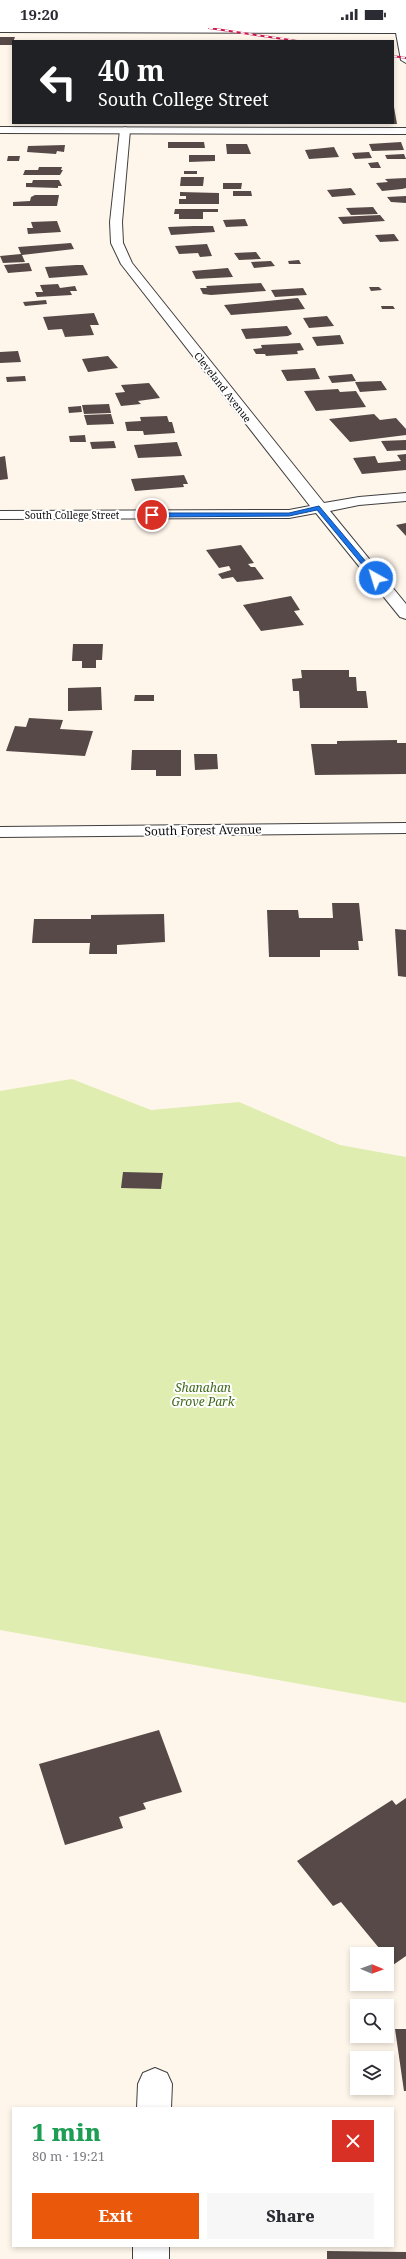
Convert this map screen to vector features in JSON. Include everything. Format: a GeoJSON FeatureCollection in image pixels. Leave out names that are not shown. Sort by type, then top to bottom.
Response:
{"type":"FeatureCollection","features":[{"type":"Feature","properties":{"kind":"street"},"geometry":{"type":"LineString","coordinates":[[0,29],[402,29],[406,60]]}},
{"type":"Feature","properties":{"kind":"street"},"geometry":{"type":"LineString","coordinates":[[0,130],[406,131]]}},
{"type":"Feature","properties":{"kind":"street","name":"Cleveland Avenue"},"geometry":{"type":"LineString","coordinates":[[125,130],[116,222],[117,243],[127,264],[319,507],[406,614]]}},
{"type":"Feature","properties":{"kind":"street","name":"South College Street"},"geometry":{"type":"LineString","coordinates":[[0,515],[289,514],[319,507],[359,501],[406,497]]}},
{"type":"Feature","properties":{"kind":"street","name":"South Forest Avenue"},"geometry":{"type":"LineString","coordinates":[[0,832],[406,828]]}},
{"type":"Feature","properties":{"kind":"street"},"geometry":{"type":"LineString","coordinates":[[151,2247],[151,2259]]}},
{"type":"Feature","properties":{"kind":"green space","name":"Shanahan Grove Park"},"geometry":{"type":"Polygon","coordinates":[[[72,1079],[151,1110],[239,1102],[340,1145],[406,1157],[406,1703],[0,1630],[0,1091],[72,1079]]]}},
{"type":"Feature","properties":{"kind":"building"},"geometry":{"type":"Polygon","coordinates":[[[0,37],[15,37],[14,40],[12,40],[12,45],[0,45],[0,37]]]}},
{"type":"Feature","properties":{"kind":"building"},"geometry":{"type":"Polygon","coordinates":[[[394,107],[397,124],[394,124],[394,107]]]}},
{"type":"Feature","properties":{"kind":"building"},"geometry":{"type":"Polygon","coordinates":[[[168,142],[204,142],[205,148],[168,148],[168,142]]]}},
{"type":"Feature","properties":{"kind":"building"},"geometry":{"type":"Polygon","coordinates":[[[401,142],[404,150],[372,151],[369,144],[401,142]]]}},
{"type":"Feature","properties":{"kind":"building"},"geometry":{"type":"Polygon","coordinates":[[[226,144],[247,144],[251,154],[227,154],[226,144]]]}},
{"type":"Feature","properties":{"kind":"building"},"geometry":{"type":"Polygon","coordinates":[[[65,145],[64,152],[57,151],[56,154],[27,152],[28,146],[65,145]]]}},
{"type":"Feature","properties":{"kind":"building"},"geometry":{"type":"Polygon","coordinates":[[[334,147],[339,157],[309,159],[305,150],[334,147]]]}},
{"type":"Feature","properties":{"kind":"building"},"geometry":{"type":"Polygon","coordinates":[[[369,152],[372,158],[355,159],[352,153],[369,152]]]}},
{"type":"Feature","properties":{"kind":"building"},"geometry":{"type":"Polygon","coordinates":[[[404,154],[406,159],[387,159],[385,155],[404,154]]]}},
{"type":"Feature","properties":{"kind":"building"},"geometry":{"type":"Polygon","coordinates":[[[189,155],[215,155],[215,161],[189,162],[189,155]]]}},
{"type":"Feature","properties":{"kind":"building"},"geometry":{"type":"Polygon","coordinates":[[[8,156],[20,156],[19,161],[7,161],[8,156]]]}},
{"type":"Feature","properties":{"kind":"building"},"geometry":{"type":"Polygon","coordinates":[[[378,162],[381,168],[371,168],[368,163],[378,162]]]}},
{"type":"Feature","properties":{"kind":"building"},"geometry":{"type":"Polygon","coordinates":[[[39,167],[62,167],[61,170],[63,170],[60,175],[23,175],[25,170],[38,170],[39,167]]]}},
{"type":"Feature","properties":{"kind":"building"},"geometry":{"type":"Polygon","coordinates":[[[184,171],[197,171],[197,174],[184,174],[184,171]]]}},
{"type":"Feature","properties":{"kind":"building"},"geometry":{"type":"Polygon","coordinates":[[[181,177],[204,177],[203,186],[180,186],[181,177]]]}},
{"type":"Feature","properties":{"kind":"building"},"geometry":{"type":"Polygon","coordinates":[[[406,178],[406,188],[402,189],[382,191],[376,183],[388,182],[385,179],[406,178]]]}},
{"type":"Feature","properties":{"kind":"building"},"geometry":{"type":"Polygon","coordinates":[[[33,180],[59,180],[62,186],[58,186],[58,188],[26,187],[26,183],[32,183],[33,180]]]}},
{"type":"Feature","properties":{"kind":"building"},"geometry":{"type":"Polygon","coordinates":[[[223,183],[242,183],[241,189],[223,189],[223,183]]]}},
{"type":"Feature","properties":{"kind":"building"},"geometry":{"type":"Polygon","coordinates":[[[351,188],[356,195],[332,197],[327,190],[351,188]]]}},
{"type":"Feature","properties":{"kind":"building"},"geometry":{"type":"Polygon","coordinates":[[[233,191],[251,191],[252,196],[233,196],[233,191]]]}},
{"type":"Feature","properties":{"kind":"building"},"geometry":{"type":"Polygon","coordinates":[[[180,192],[219,193],[219,204],[179,204],[179,199],[186,199],[186,196],[180,196],[180,192]]]}},
{"type":"Feature","properties":{"kind":"building"},"geometry":{"type":"Polygon","coordinates":[[[35,195],[59,195],[57,206],[13,206],[13,202],[30,201],[31,197],[35,195]]]}},
{"type":"Feature","properties":{"kind":"building"},"geometry":{"type":"Polygon","coordinates":[[[406,196],[406,203],[391,202],[387,197],[406,196]]]}},
{"type":"Feature","properties":{"kind":"building"},"geometry":{"type":"Polygon","coordinates":[[[373,207],[378,214],[351,215],[346,208],[373,207]]]}},
{"type":"Feature","properties":{"kind":"building"},"geometry":{"type":"Polygon","coordinates":[[[175,209],[218,209],[218,212],[203,212],[203,219],[179,219],[179,214],[174,214],[175,209]]]}},
{"type":"Feature","properties":{"kind":"building"},"geometry":{"type":"Polygon","coordinates":[[[380,215],[385,221],[343,224],[338,217],[380,215]]]}},
{"type":"Feature","properties":{"kind":"building"},"geometry":{"type":"Polygon","coordinates":[[[245,219],[248,226],[226,227],[223,220],[245,219]]]}},
{"type":"Feature","properties":{"kind":"building"},"geometry":{"type":"Polygon","coordinates":[[[57,221],[61,232],[28,234],[27,228],[33,228],[31,222],[57,221]]]}},
{"type":"Feature","properties":{"kind":"building"},"geometry":{"type":"Polygon","coordinates":[[[213,226],[215,232],[171,235],[168,227],[213,226]]]}},
{"type":"Feature","properties":{"kind":"building"},"geometry":{"type":"Polygon","coordinates":[[[394,234],[399,241],[380,242],[375,235],[394,234]]]}},
{"type":"Feature","properties":{"kind":"building"},"geometry":{"type":"Polygon","coordinates":[[[71,243],[74,249],[22,255],[25,262],[3,263],[0,256],[21,254],[18,247],[71,243]]]}},
{"type":"Feature","properties":{"kind":"building"},"geometry":{"type":"Polygon","coordinates":[[[207,244],[212,256],[200,257],[198,253],[179,254],[175,246],[207,244]]]}},
{"type":"Feature","properties":{"kind":"building"},"geometry":{"type":"Polygon","coordinates":[[[256,252],[261,259],[239,260],[234,253],[256,252]]]}},
{"type":"Feature","properties":{"kind":"building"},"geometry":{"type":"Polygon","coordinates":[[[299,260],[301,264],[289,264],[288,261],[299,260]]]}},
{"type":"Feature","properties":{"kind":"building"},"geometry":{"type":"Polygon","coordinates":[[[271,261],[275,266],[254,268],[251,262],[271,261]]]}},
{"type":"Feature","properties":{"kind":"building"},"geometry":{"type":"Polygon","coordinates":[[[29,263],[32,271],[8,273],[4,265],[29,263]]]}},
{"type":"Feature","properties":{"kind":"building"},"geometry":{"type":"Polygon","coordinates":[[[83,265],[88,275],[49,278],[45,267],[83,265]]]}},
{"type":"Feature","properties":{"kind":"building"},"geometry":{"type":"Polygon","coordinates":[[[228,268],[233,277],[196,279],[192,271],[228,268]]]}},
{"type":"Feature","properties":{"kind":"building"},"geometry":{"type":"Polygon","coordinates":[[[261,283],[266,291],[211,295],[203,294],[200,288],[207,288],[206,286],[261,283]]]}},
{"type":"Feature","properties":{"kind":"building"},"geometry":{"type":"Polygon","coordinates":[[[58,284],[60,288],[75,286],[77,291],[70,291],[72,295],[37,297],[35,292],[43,292],[40,285],[58,284]]]}},
{"type":"Feature","properties":{"kind":"building"},"geometry":{"type":"Polygon","coordinates":[[[369,287],[379,287],[382,290],[371,291],[369,287]]]}},
{"type":"Feature","properties":{"kind":"building"},"geometry":{"type":"Polygon","coordinates":[[[303,288],[307,295],[275,297],[271,290],[303,288]]]}},
{"type":"Feature","properties":{"kind":"building"},"geometry":{"type":"Polygon","coordinates":[[[298,298],[305,309],[231,315],[224,305],[298,298]]]}},
{"type":"Feature","properties":{"kind":"building"},"geometry":{"type":"Polygon","coordinates":[[[46,300],[47,304],[25,306],[23,302],[46,300]]]}},
{"type":"Feature","properties":{"kind":"building"},"geometry":{"type":"Polygon","coordinates":[[[381,306],[393,306],[395,309],[382,309],[381,306]]]}},
{"type":"Feature","properties":{"kind":"building"},"geometry":{"type":"Polygon","coordinates":[[[94,313],[99,325],[90,325],[94,335],[65,337],[62,329],[48,330],[43,317],[94,313]]]}},
{"type":"Feature","properties":{"kind":"building"},"geometry":{"type":"Polygon","coordinates":[[[327,316],[334,326],[309,328],[303,318],[327,316]]]}},
{"type":"Feature","properties":{"kind":"building"},"geometry":{"type":"Polygon","coordinates":[[[287,326],[292,334],[288,336],[246,339],[241,329],[287,326]]]}},
{"type":"Feature","properties":{"kind":"building"},"geometry":{"type":"Polygon","coordinates":[[[340,335],[344,344],[317,346],[312,337],[340,335]]]}},
{"type":"Feature","properties":{"kind":"building"},"geometry":{"type":"Polygon","coordinates":[[[300,343],[304,350],[297,351],[298,354],[266,356],[265,354],[256,354],[253,349],[262,348],[261,345],[300,343]]]}},
{"type":"Feature","properties":{"kind":"building"},"geometry":{"type":"Polygon","coordinates":[[[18,351],[21,362],[0,363],[0,352],[18,351]]]}},
{"type":"Feature","properties":{"kind":"building"},"geometry":{"type":"Polygon","coordinates":[[[108,356],[118,368],[88,372],[82,359],[108,356]]]}},
{"type":"Feature","properties":{"kind":"building"},"geometry":{"type":"Polygon","coordinates":[[[315,368],[320,379],[287,381],[281,370],[315,368]]]}},
{"type":"Feature","properties":{"kind":"building"},"geometry":{"type":"Polygon","coordinates":[[[352,374],[356,381],[332,383],[328,376],[352,374]]]}},
{"type":"Feature","properties":{"kind":"building"},"geometry":{"type":"Polygon","coordinates":[[[25,376],[26,381],[7,382],[6,377],[25,376]]]}},
{"type":"Feature","properties":{"kind":"building"},"geometry":{"type":"Polygon","coordinates":[[[381,381],[387,390],[360,392],[355,382],[381,381]]]}},
{"type":"Feature","properties":{"kind":"building"},"geometry":{"type":"Polygon","coordinates":[[[149,383],[160,398],[138,401],[141,404],[121,406],[115,393],[125,392],[121,385],[149,383]]]}},
{"type":"Feature","properties":{"kind":"building"},"geometry":{"type":"Polygon","coordinates":[[[338,389],[340,392],[356,391],[366,407],[316,411],[304,391],[338,389]]]}},
{"type":"Feature","properties":{"kind":"building"},"geometry":{"type":"Polygon","coordinates":[[[109,404],[111,413],[84,414],[82,405],[109,404]]]}},
{"type":"Feature","properties":{"kind":"building"},"geometry":{"type":"Polygon","coordinates":[[[81,406],[82,412],[69,413],[68,407],[81,406]]]}},
{"type":"Feature","properties":{"kind":"building"},"geometry":{"type":"Polygon","coordinates":[[[111,414],[114,424],[87,425],[84,415],[111,414]]]}},
{"type":"Feature","properties":{"kind":"building"},"geometry":{"type":"Polygon","coordinates":[[[374,414],[380,420],[396,418],[406,429],[406,435],[350,442],[329,419],[374,414]]]}},
{"type":"Feature","properties":{"kind":"building"},"geometry":{"type":"Polygon","coordinates":[[[167,416],[169,422],[172,422],[175,433],[144,435],[143,431],[127,431],[125,422],[141,421],[140,417],[167,416]]]}},
{"type":"Feature","properties":{"kind":"building"},"geometry":{"type":"Polygon","coordinates":[[[85,435],[86,442],[70,442],[69,436],[85,435]]]}},
{"type":"Feature","properties":{"kind":"building"},"geometry":{"type":"Polygon","coordinates":[[[406,440],[406,450],[387,451],[381,441],[406,440]]]}},
{"type":"Feature","properties":{"kind":"building"},"geometry":{"type":"Polygon","coordinates":[[[114,441],[116,448],[92,449],[90,442],[114,441]]]}},
{"type":"Feature","properties":{"kind":"building"},"geometry":{"type":"Polygon","coordinates":[[[177,442],[182,456],[138,458],[134,445],[177,442]]]}},
{"type":"Feature","properties":{"kind":"building"},"geometry":{"type":"Polygon","coordinates":[[[406,454],[406,470],[362,474],[353,458],[375,456],[378,463],[401,461],[397,455],[406,454]]]}},
{"type":"Feature","properties":{"kind":"building"},"geometry":{"type":"Polygon","coordinates":[[[5,456],[8,479],[0,480],[0,457],[5,456]]]}},
{"type":"Feature","properties":{"kind":"building"},"geometry":{"type":"Polygon","coordinates":[[[184,475],[188,484],[183,484],[184,487],[135,491],[131,479],[184,475]]]}},
{"type":"Feature","properties":{"kind":"building"},"geometry":{"type":"Polygon","coordinates":[[[406,523],[406,536],[396,525],[406,523]]]}},
{"type":"Feature","properties":{"kind":"building"},"geometry":{"type":"Polygon","coordinates":[[[241,545],[254,563],[248,564],[251,567],[255,567],[264,579],[237,582],[233,577],[222,579],[218,574],[231,570],[229,566],[219,568],[206,550],[241,545]]]}},
{"type":"Feature","properties":{"kind":"building"},"geometry":{"type":"Polygon","coordinates":[[[291,596],[300,610],[294,611],[304,625],[261,631],[243,605],[291,596]]]}},
{"type":"Feature","properties":{"kind":"building"},"geometry":{"type":"Polygon","coordinates":[[[73,644],[103,644],[102,660],[96,660],[96,668],[82,668],[82,661],[72,661],[73,644]]]}},
{"type":"Feature","properties":{"kind":"building"},"geometry":{"type":"Polygon","coordinates":[[[301,670],[349,670],[349,677],[356,677],[357,691],[366,691],[368,708],[300,708],[299,691],[293,691],[292,679],[302,678],[301,670]]]}},
{"type":"Feature","properties":{"kind":"building"},"geometry":{"type":"Polygon","coordinates":[[[101,687],[102,710],[68,711],[68,688],[101,687]]]}},
{"type":"Feature","properties":{"kind":"building"},"geometry":{"type":"Polygon","coordinates":[[[135,695],[154,695],[154,701],[134,701],[135,695]]]}},
{"type":"Feature","properties":{"kind":"building"},"geometry":{"type":"Polygon","coordinates":[[[29,718],[63,720],[60,729],[93,731],[85,756],[6,751],[15,726],[26,727],[29,718]]]}},
{"type":"Feature","properties":{"kind":"building"},"geometry":{"type":"Polygon","coordinates":[[[397,740],[397,743],[406,743],[406,774],[315,775],[311,744],[337,744],[337,741],[397,740]]]}},
{"type":"Feature","properties":{"kind":"building"},"geometry":{"type":"Polygon","coordinates":[[[132,750],[181,750],[181,776],[156,776],[156,770],[131,770],[132,750]]]}},
{"type":"Feature","properties":{"kind":"building"},"geometry":{"type":"Polygon","coordinates":[[[194,754],[217,754],[218,769],[195,770],[194,754]]]}},
{"type":"Feature","properties":{"kind":"building"},"geometry":{"type":"Polygon","coordinates":[[[332,903],[359,903],[363,941],[358,941],[359,950],[320,950],[320,957],[269,957],[267,910],[298,910],[299,918],[333,918],[332,903]]]}},
{"type":"Feature","properties":{"kind":"building"},"geometry":{"type":"Polygon","coordinates":[[[164,914],[165,942],[117,945],[117,954],[89,954],[90,943],[32,943],[34,919],[91,919],[91,915],[164,914]]]}},
{"type":"Feature","properties":{"kind":"building"},"geometry":{"type":"Polygon","coordinates":[[[395,929],[406,930],[406,977],[398,976],[395,929]]]}},
{"type":"Feature","properties":{"kind":"building"},"geometry":{"type":"Polygon","coordinates":[[[123,1172],[163,1173],[161,1189],[121,1188],[123,1172]]]}},
{"type":"Feature","properties":{"kind":"building"},"geometry":{"type":"Polygon","coordinates":[[[159,1730],[182,1792],[143,1803],[146,1809],[119,1817],[123,1828],[65,1845],[39,1764],[159,1730]]]}},
{"type":"Feature","properties":{"kind":"building"},"geometry":{"type":"Polygon","coordinates":[[[406,1798],[406,1956],[394,1964],[394,1947],[378,1947],[341,1902],[333,1906],[297,1861],[392,1800],[396,1805],[406,1798]]]}},
{"type":"Feature","properties":{"kind":"building"},"geometry":{"type":"Polygon","coordinates":[[[395,2029],[406,2029],[406,2091],[404,2091],[395,2029]]]}},
{"type":"Feature","properties":{"kind":"building"},"geometry":{"type":"Polygon","coordinates":[[[327,2251],[406,2252],[406,2259],[327,2259],[327,2251]]]}},
{"type":"Feature","properties":{"kind":"railway"},"geometry":{"type":"LineString","coordinates":[[209,28],[290,40]]}},
{"type":"Feature","properties":{"kind":"railway"},"geometry":{"type":"LineString","coordinates":[[394,56],[406,58]]}},
{"type":"Feature","properties":{"kind":"route"},"geometry":{"type":"LineString","coordinates":[[152,515],[289,514],[319,507],[376,578]]}}]}
